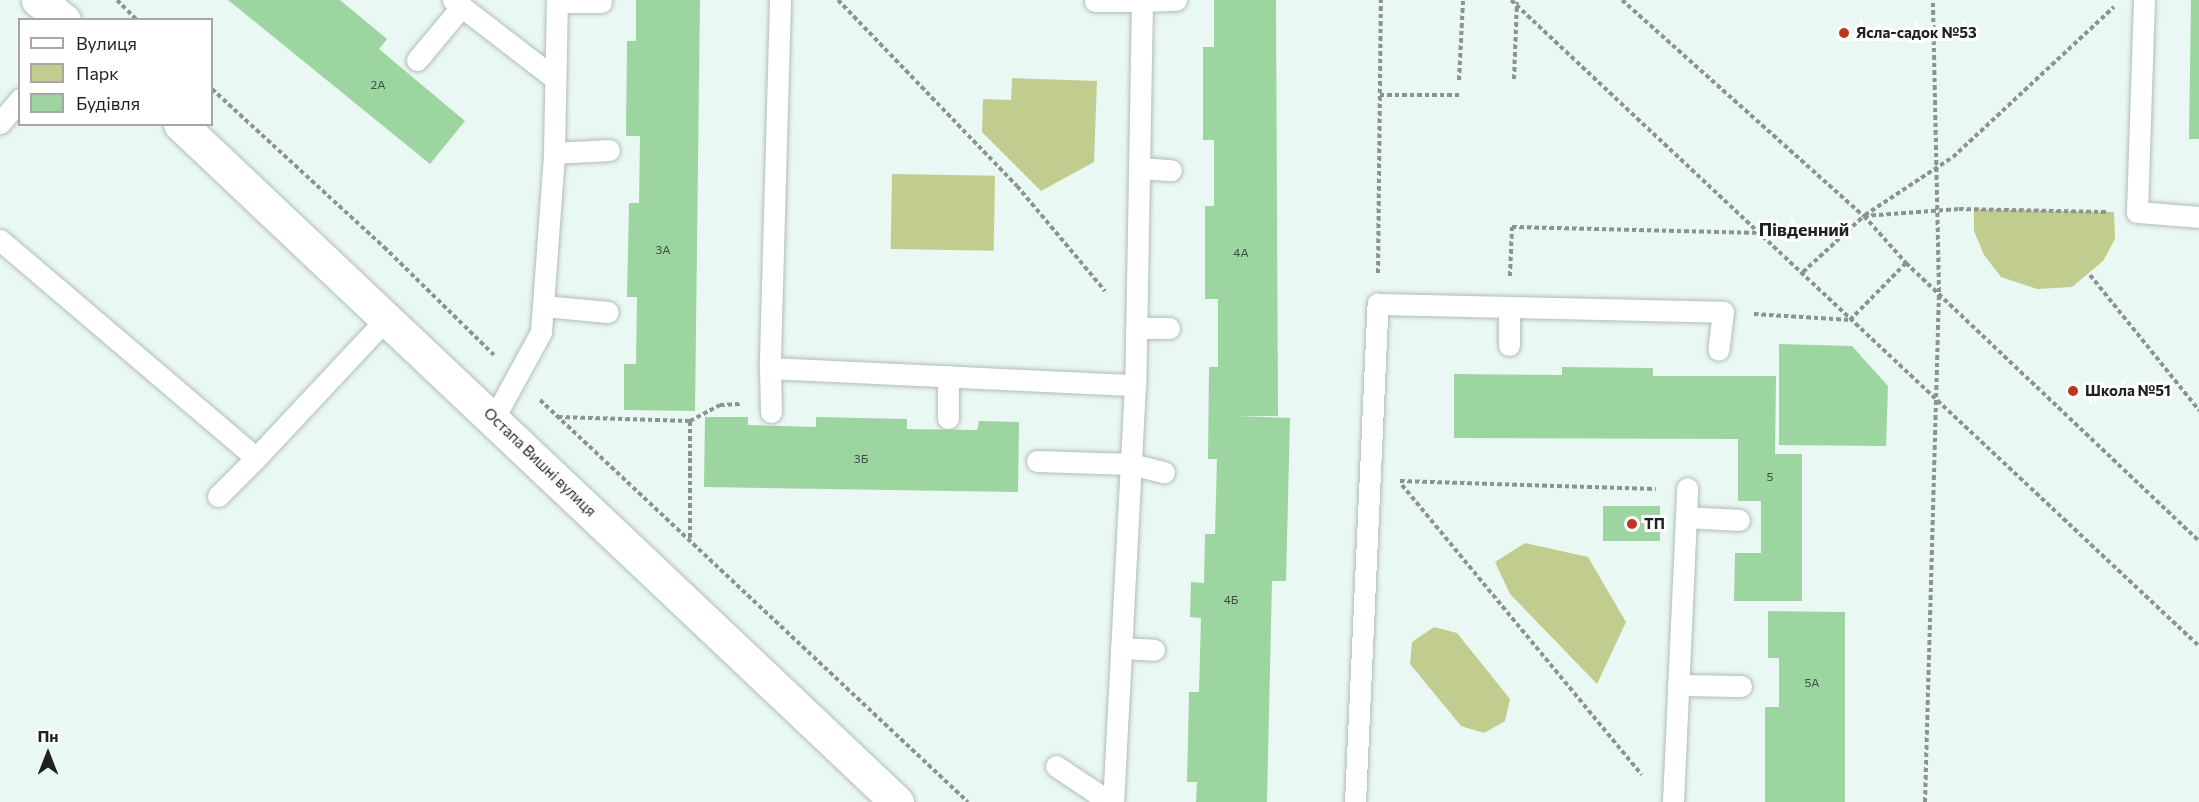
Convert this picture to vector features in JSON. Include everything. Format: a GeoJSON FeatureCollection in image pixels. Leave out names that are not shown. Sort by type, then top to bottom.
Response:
{"type":"FeatureCollection","features":[{"type":"Feature","properties":{"kind":"street"},"geometry":{"type":"LineString","coordinates":[[38,0],[61,18]]}},
{"type":"Feature","properties":{"kind":"street","name":"Остапа Вишні вулиця"},"geometry":{"type":"LineString","coordinates":[[182,126],[494,418],[897,802]]}},
{"type":"Feature","properties":{"kind":"lane"},"geometry":{"type":"LineString","coordinates":[[771,407],[770,368],[780,0]]}},
{"type":"Feature","properties":{"kind":"lane"},"geometry":{"type":"LineString","coordinates":[[1095,1],[1176,0]]}},
{"type":"Feature","properties":{"kind":"lane"},"geometry":{"type":"LineString","coordinates":[[2144,0],[2137,212],[2199,217]]}},
{"type":"Feature","properties":{"kind":"lane"},"geometry":{"type":"LineString","coordinates":[[494,418],[541,332],[554,153],[553,77],[557,1],[601,2]]}},
{"type":"Feature","properties":{"kind":"lane"},"geometry":{"type":"LineString","coordinates":[[1056,766],[1111,802],[1135,385],[1142,1]]}},
{"type":"Feature","properties":{"kind":"lane"},"geometry":{"type":"LineString","coordinates":[[417,60],[458,3],[553,77]]}},
{"type":"Feature","properties":{"kind":"lane"},"geometry":{"type":"LineString","coordinates":[[0,123],[18,101]]}},
{"type":"Feature","properties":{"kind":"lane"},"geometry":{"type":"LineString","coordinates":[[554,153],[609,150]]}},
{"type":"Feature","properties":{"kind":"lane"},"geometry":{"type":"LineString","coordinates":[[1139,168],[1171,170]]}},
{"type":"Feature","properties":{"kind":"lane"},"geometry":{"type":"LineString","coordinates":[[0,240],[256,458]]}},
{"type":"Feature","properties":{"kind":"lane"},"geometry":{"type":"LineString","coordinates":[[1355,802],[1378,304],[1724,312],[1718,350]]}},
{"type":"Feature","properties":{"kind":"lane"},"geometry":{"type":"LineString","coordinates":[[543,306],[608,312]]}},
{"type":"Feature","properties":{"kind":"lane"},"geometry":{"type":"LineString","coordinates":[[1509,307],[1509,345]]}},
{"type":"Feature","properties":{"kind":"lane"},"geometry":{"type":"LineString","coordinates":[[219,496],[387,318]]}},
{"type":"Feature","properties":{"kind":"lane"},"geometry":{"type":"LineString","coordinates":[[1136,328],[1169,328]]}},
{"type":"Feature","properties":{"kind":"lane"},"geometry":{"type":"LineString","coordinates":[[770,368],[1135,385]]}},
{"type":"Feature","properties":{"kind":"lane"},"geometry":{"type":"LineString","coordinates":[[948,376],[948,418]]}},
{"type":"Feature","properties":{"kind":"lane"},"geometry":{"type":"LineString","coordinates":[[1037,461],[1131,464],[1164,472]]}},
{"type":"Feature","properties":{"kind":"lane"},"geometry":{"type":"LineString","coordinates":[[1673,802],[1687,488]]}},
{"type":"Feature","properties":{"kind":"lane"},"geometry":{"type":"LineString","coordinates":[[1686,517],[1739,520]]}},
{"type":"Feature","properties":{"kind":"lane"},"geometry":{"type":"LineString","coordinates":[[1121,648],[1154,650]]}},
{"type":"Feature","properties":{"kind":"lane"},"geometry":{"type":"LineString","coordinates":[[1678,685],[1741,686]]}},
{"type":"Feature","properties":{"kind":"path"},"geometry":{"type":"LineString","coordinates":[[117,0],[135,18]]}},
{"type":"Feature","properties":{"kind":"path"},"geometry":{"type":"LineString","coordinates":[[838,0],[1017,186],[1136,328]]}},
{"type":"Feature","properties":{"kind":"path"},"geometry":{"type":"LineString","coordinates":[[1378,304],[1381,0]]}},
{"type":"Feature","properties":{"kind":"path"},"geometry":{"type":"LineString","coordinates":[[1459,80],[1463,0]]}},
{"type":"Feature","properties":{"kind":"path"},"geometry":{"type":"LineString","coordinates":[[1511,0],[1516,2],[1803,272],[1850,320],[1937,398],[2199,646]]}},
{"type":"Feature","properties":{"kind":"path"},"geometry":{"type":"LineString","coordinates":[[1622,0],[1864,216],[1906,263],[2199,541]]}},
{"type":"Feature","properties":{"kind":"path"},"geometry":{"type":"LineString","coordinates":[[1926,802],[1939,292],[1933,0]]}},
{"type":"Feature","properties":{"kind":"path"},"geometry":{"type":"LineString","coordinates":[[1514,79],[1516,2]]}},
{"type":"Feature","properties":{"kind":"path"},"geometry":{"type":"LineString","coordinates":[[1803,272],[1864,216],[1953,157],[2105,11],[2120,4]]}},
{"type":"Feature","properties":{"kind":"path"},"geometry":{"type":"LineString","coordinates":[[213,90],[384,247],[557,417],[968,802]]}},
{"type":"Feature","properties":{"kind":"path"},"geometry":{"type":"LineString","coordinates":[[1380,95],[1459,95]]}},
{"type":"Feature","properties":{"kind":"path"},"geometry":{"type":"LineString","coordinates":[[1864,216],[1938,210],[2137,212]]}},
{"type":"Feature","properties":{"kind":"path"},"geometry":{"type":"LineString","coordinates":[[1509,307],[1512,227],[1762,233]]}},
{"type":"Feature","properties":{"kind":"path"},"geometry":{"type":"LineString","coordinates":[[1724,312],[1850,320],[1906,263]]}},
{"type":"Feature","properties":{"kind":"path"},"geometry":{"type":"LineString","coordinates":[[2090,275],[2199,410]]}},
{"type":"Feature","properties":{"kind":"path"},"geometry":{"type":"LineString","coordinates":[[557,417],[690,421],[720,405],[771,407]]}},
{"type":"Feature","properties":{"kind":"path"},"geometry":{"type":"LineString","coordinates":[[690,421],[690,540]]}},
{"type":"Feature","properties":{"kind":"path"},"geometry":{"type":"LineString","coordinates":[[1371,447],[1648,784]]}},
{"type":"Feature","properties":{"kind":"path"},"geometry":{"type":"LineString","coordinates":[[1399,481],[1687,488]]}},
{"type":"Feature","properties":{"kind":"green space"},"geometry":{"type":"Polygon","coordinates":[[[1012,78],[1097,81],[1094,162],[1041,191],[982,132],[983,99],[1011,100],[1012,78]]]}},
{"type":"Feature","properties":{"kind":"green space"},"geometry":{"type":"Polygon","coordinates":[[[892,174],[995,176],[994,251],[891,249],[892,174]]]}},
{"type":"Feature","properties":{"kind":"green space"},"geometry":{"type":"Polygon","coordinates":[[[1974,209],[2114,212],[2115,239],[2103,261],[2072,287],[2037,289],[2001,277],[1984,255],[1974,231],[1974,209]]]}},
{"type":"Feature","properties":{"kind":"green space"},"geometry":{"type":"Polygon","coordinates":[[[1525,543],[1588,557],[1626,622],[1597,684],[1510,594],[1495,562],[1525,543]]]}},
{"type":"Feature","properties":{"kind":"green space"},"geometry":{"type":"Polygon","coordinates":[[[1434,627],[1457,633],[1510,699],[1505,721],[1484,733],[1461,726],[1410,664],[1412,642],[1434,627]]]}},
{"type":"Feature","properties":{"kind":"building"},"geometry":{"type":"Polygon","coordinates":[[[228,0],[340,0],[387,39],[379,49],[465,121],[430,164],[228,0]]]}},
{"type":"Feature","properties":{"kind":"building"},"geometry":{"type":"Polygon","coordinates":[[[636,0],[700,0],[695,411],[624,410],[624,364],[636,364],[637,297],[627,297],[629,203],[639,203],[640,136],[626,136],[627,41],[636,41],[636,0]]]}},
{"type":"Feature","properties":{"kind":"building"},"geometry":{"type":"Polygon","coordinates":[[[1214,0],[1276,0],[1278,416],[1237,416],[1290,418],[1286,581],[1272,581],[1267,802],[1196,802],[1197,782],[1187,782],[1189,692],[1199,692],[1201,618],[1190,617],[1191,582],[1204,583],[1205,534],[1215,534],[1217,459],[1208,459],[1209,367],[1218,367],[1218,299],[1205,299],[1205,206],[1214,206],[1214,140],[1203,140],[1203,47],[1214,47],[1214,0]]]}},
{"type":"Feature","properties":{"kind":"building"},"geometry":{"type":"Polygon","coordinates":[[[2191,0],[2199,0],[2199,139],[2189,139],[2191,0]]]}},
{"type":"Feature","properties":{"kind":"building"},"geometry":{"type":"Polygon","coordinates":[[[1779,344],[1852,346],[1888,386],[1886,446],[1779,445],[1779,344]]]}},
{"type":"Feature","properties":{"kind":"building"},"geometry":{"type":"Polygon","coordinates":[[[1562,367],[1653,368],[1653,376],[1776,376],[1775,454],[1802,454],[1802,601],[1734,601],[1735,553],[1761,553],[1761,501],[1738,501],[1738,439],[1454,438],[1454,374],[1562,375],[1562,367]]]}},
{"type":"Feature","properties":{"kind":"building"},"geometry":{"type":"Polygon","coordinates":[[[705,417],[748,417],[748,425],[816,427],[816,417],[907,419],[907,429],[977,430],[979,421],[1019,422],[1018,492],[704,487],[705,417]]]}},
{"type":"Feature","properties":{"kind":"building","name":"ТП"},"geometry":{"type":"Polygon","coordinates":[[[1603,506],[1660,506],[1660,541],[1603,541],[1603,506]]]}},
{"type":"Feature","properties":{"kind":"building"},"geometry":{"type":"Polygon","coordinates":[[[1768,611],[1845,612],[1845,802],[1765,802],[1765,707],[1779,707],[1779,658],[1768,658],[1768,611]]]}},
{"type":"Feature","properties":{"kind":"place","name":"Ясла-садок №53"},"geometry":{"type":"Point","coordinates":[1844,33]}},
{"type":"Feature","properties":{"kind":"place","name":"Школа №51"},"geometry":{"type":"Point","coordinates":[2073,391]}},
{"type":"Feature","properties":{"kind":"place","name":"ТП"},"geometry":{"type":"Point","coordinates":[1632,524]}},
{"type":"Feature","properties":{"kind":"district","name":"Південний"},"geometry":{"type":"Point","coordinates":[1804,229]}}]}
